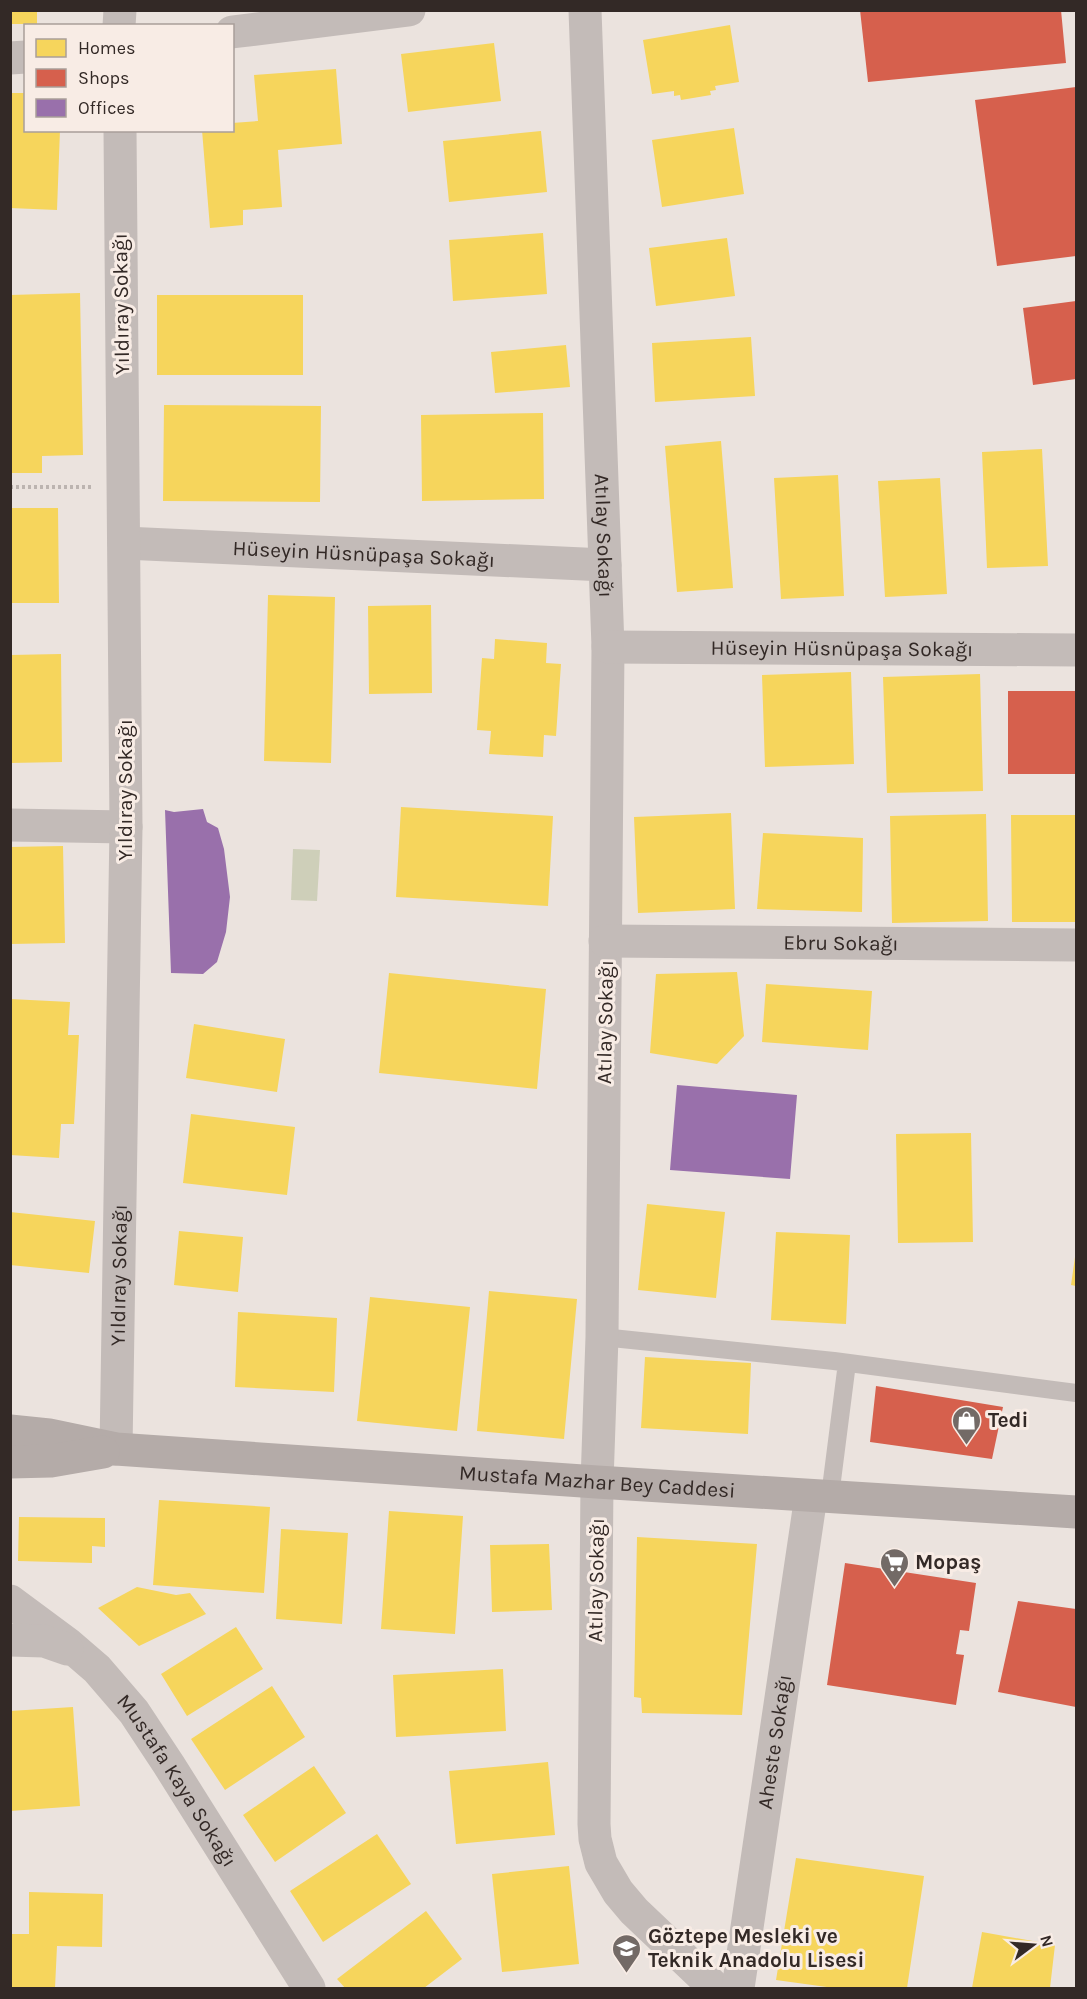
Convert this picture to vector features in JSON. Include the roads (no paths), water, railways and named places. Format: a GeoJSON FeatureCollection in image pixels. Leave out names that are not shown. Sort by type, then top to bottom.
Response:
{"type":"FeatureCollection","features":[{"type":"Feature","properties":{"kind":"main road","name":"Mustafa Mazhar Bey Caddesi"},"geometry":{"type":"LineString","coordinates":[[10,1431],[49,1435],[116,1449],[1077,1512]]}},
{"type":"Feature","properties":{"kind":"main road","name":"Mustafa Mazhar Bey Caddesi"},"geometry":{"type":"LineString","coordinates":[[10,1462],[51,1461],[116,1449]]}},
{"type":"Feature","properties":{"kind":"street"},"geometry":{"type":"LineString","coordinates":[[234,32],[409,10]]}},
{"type":"Feature","properties":{"kind":"street","name":"Atılay Sokağı"},"geometry":{"type":"LineString","coordinates":[[585,10],[608,647],[602,1337],[597,1482],[593,1808],[597,1852],[605,1872],[625,1901],[715,1989]]}},
{"type":"Feature","properties":{"kind":"street","name":"Yıldıray Sokağı"},"geometry":{"type":"LineString","coordinates":[[116,1449],[126,827],[120,132]]}},
{"type":"Feature","properties":{"kind":"street","name":"Hüseyin Hüsnüpaşa Sokağı"},"geometry":{"type":"LineString","coordinates":[[123,543],[605,565]]}},
{"type":"Feature","properties":{"kind":"street","name":"Hüseyin Hüsnüpaşa Sokağı"},"geometry":{"type":"LineString","coordinates":[[608,647],[1077,650]]}},
{"type":"Feature","properties":{"kind":"street"},"geometry":{"type":"LineString","coordinates":[[10,825],[126,827]]}},
{"type":"Feature","properties":{"kind":"street","name":"Ebru Sokağı"},"geometry":{"type":"LineString","coordinates":[[605,941],[1077,945]]}},
{"type":"Feature","properties":{"kind":"street","name":"Aheste Sokağı"},"geometry":{"type":"LineString","coordinates":[[738,1989],[820,1496]]}},
{"type":"Feature","properties":{"kind":"street","name":"Mustafa Kaya Sokağı"},"geometry":{"type":"LineString","coordinates":[[10,1601],[83,1657],[114,1687],[151,1737],[309,1989]]}},
{"type":"Feature","properties":{"kind":"street"},"geometry":{"type":"LineString","coordinates":[[10,1640],[44,1641],[69,1649],[83,1657]]}},
{"type":"Feature","properties":{"kind":"lane"},"geometry":{"type":"LineString","coordinates":[[602,1337],[847,1363],[1077,1393]]}},
{"type":"Feature","properties":{"kind":"lane"},"geometry":{"type":"LineString","coordinates":[[820,1496],[847,1363]]}},
{"type":"Feature","properties":{"kind":"place","name":"Tedi"},"geometry":{"type":"Point","coordinates":[967,1446]}},
{"type":"Feature","properties":{"kind":"place","name":"Mopaş"},"geometry":{"type":"Point","coordinates":[894,1588]}},
{"type":"Feature","properties":{"kind":"place","name":"Göztepe Mesleki ve Teknik Anadolu Lisesi"},"geometry":{"type":"Point","coordinates":[627,1974]}}]}
